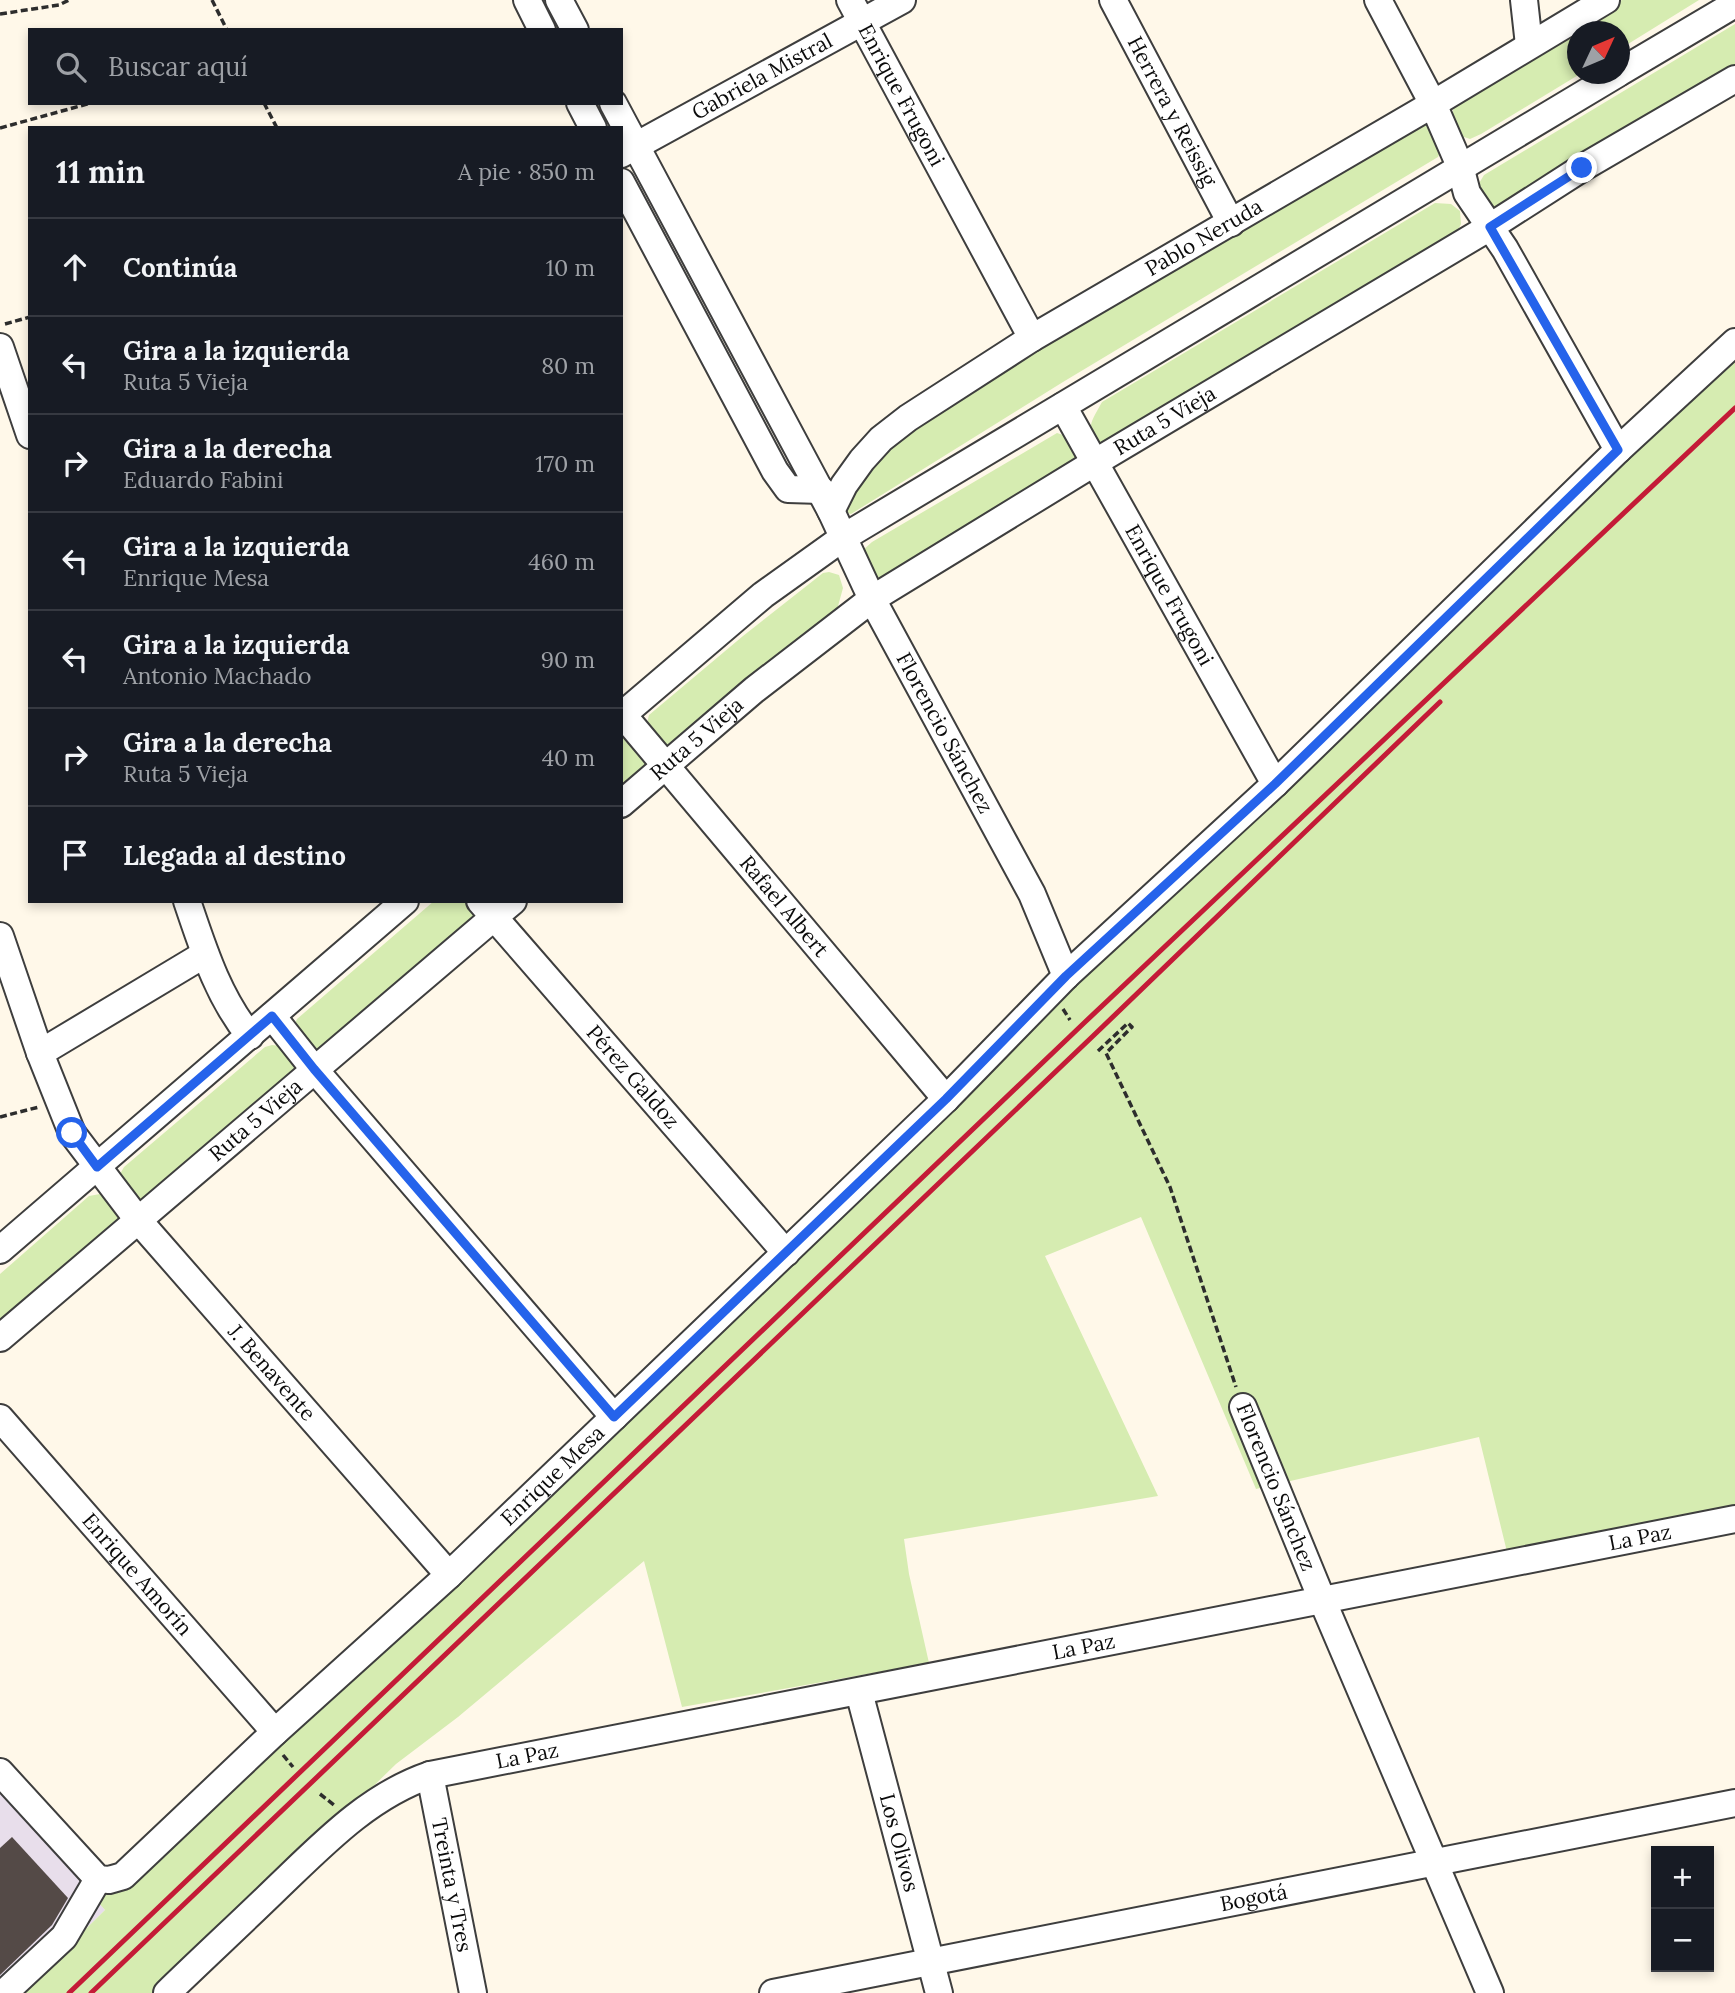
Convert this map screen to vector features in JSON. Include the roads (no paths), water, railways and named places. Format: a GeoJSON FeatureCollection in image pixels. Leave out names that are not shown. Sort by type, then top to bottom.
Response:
{"type":"FeatureCollection","features":[{"type":"Feature","properties":{"kind":"street"},"geometry":{"type":"LineString","coordinates":[[527,0],[541,28]]}},
{"type":"Feature","properties":{"kind":"street"},"geometry":{"type":"LineString","coordinates":[[559,0],[574,28]]}},
{"type":"Feature","properties":{"kind":"street","name":"Gabriela Mistral"},"geometry":{"type":"LineString","coordinates":[[628,150],[855,11],[902,0]]}},
{"type":"Feature","properties":{"kind":"street","name":"Herrera y Reissig"},"geometry":{"type":"LineString","coordinates":[[1112,0],[1231,222]]}},
{"type":"Feature","properties":{"kind":"street"},"geometry":{"type":"LineString","coordinates":[[1378,0],[1433,104],[1460,166],[1468,193],[1618,450]]}},
{"type":"Feature","properties":{"kind":"street"},"geometry":{"type":"LineString","coordinates":[[1524,0],[1529,45]]}},
{"type":"Feature","properties":{"kind":"street","name":"Pablo Neruda"},"geometry":{"type":"LineString","coordinates":[[826,501],[844,485],[881,439],[908,418],[1032,338],[1606,0]]}},
{"type":"Feature","properties":{"kind":"street"},"geometry":{"type":"LineString","coordinates":[[1630,66],[1735,4]]}},
{"type":"Feature","properties":{"kind":"street","name":"Enrique Frugoni"},"geometry":{"type":"LineString","coordinates":[[855,11],[1032,338]]}},
{"type":"Feature","properties":{"kind":"street","name":"Ruta 5 Vieja"},"geometry":{"type":"LineString","coordinates":[[623,802],[754,690],[872,599],[1490,227],[1582,168],[1735,79]]}},
{"type":"Feature","properties":{"kind":"street"},"geometry":{"type":"LineString","coordinates":[[623,714],[763,596],[844,537],[1599,84]]}},
{"type":"Feature","properties":{"kind":"street"},"geometry":{"type":"LineString","coordinates":[[581,105],[592,126]]}},
{"type":"Feature","properties":{"kind":"street","name":"Florencio Sánchez"},"geometry":{"type":"LineString","coordinates":[[614,105],[620,126]]}},
{"type":"Feature","properties":{"kind":"street","name":"Florencio Sánchez"},"geometry":{"type":"LineString","coordinates":[[628,150],[826,501],[872,599],[1032,894],[1066,976]]}},
{"type":"Feature","properties":{"kind":"street"},"geometry":{"type":"LineString","coordinates":[[623,186],[775,471],[788,489],[826,501]]}},
{"type":"Feature","properties":{"kind":"street","name":"Enrique Mesa"},"geometry":{"type":"LineString","coordinates":[[4,1993],[64,1937],[110,1877],[449,1575],[946,1099],[1066,976],[1275,784],[1618,450],[1735,342]]}},
{"type":"Feature","properties":{"kind":"street"},"geometry":{"type":"LineString","coordinates":[[0,347],[28,429]]}},
{"type":"Feature","properties":{"kind":"street","name":"Enrique Frugoni"},"geometry":{"type":"LineString","coordinates":[[1063,406],[1275,784]]}},
{"type":"Feature","properties":{"kind":"street","name":"Rafael Albert"},"geometry":{"type":"LineString","coordinates":[[623,716],[946,1099]]}},
{"type":"Feature","properties":{"kind":"street"},"geometry":{"type":"LineString","coordinates":[[188,903],[205,954],[234,1017],[250,1036]]}},
{"type":"Feature","properties":{"kind":"street"},"geometry":{"type":"LineString","coordinates":[[0,1250],[403,903]]}},
{"type":"Feature","properties":{"kind":"street","name":"Ruta 5 Vieja"},"geometry":{"type":"LineString","coordinates":[[0,1338],[314,1069],[496,907]]}},
{"type":"Feature","properties":{"kind":"street","name":"Pérez Galdoz"},"geometry":{"type":"LineString","coordinates":[[496,907],[786,1252]]}},
{"type":"Feature","properties":{"kind":"street","name":"J. Benavente"},"geometry":{"type":"LineString","coordinates":[[0,936],[40,1053],[72,1133],[138,1220],[449,1575]]}},
{"type":"Feature","properties":{"kind":"street"},"geometry":{"type":"LineString","coordinates":[[40,1053],[205,954]]}},
{"type":"Feature","properties":{"kind":"street"},"geometry":{"type":"LineString","coordinates":[[272,1016],[314,1069],[614,1417]]}},
{"type":"Feature","properties":{"kind":"street","name":"Florencio Sánchez"},"geometry":{"type":"LineString","coordinates":[[1243,1407],[1490,1993]]}},
{"type":"Feature","properties":{"kind":"street","name":"Enrique Amorín"},"geometry":{"type":"LineString","coordinates":[[0,1418],[275,1732]]}},
{"type":"Feature","properties":{"kind":"street","name":"La Paz"},"geometry":{"type":"LineString","coordinates":[[167,1993],[340,1828],[387,1794],[430,1775],[1323,1602],[1735,1519]]}},
{"type":"Feature","properties":{"kind":"street","name":"Los Olivos"},"geometry":{"type":"LineString","coordinates":[[859,1692],[939,1993]]}},
{"type":"Feature","properties":{"kind":"street","name":"Treinta y Tres"},"geometry":{"type":"LineString","coordinates":[[430,1775],[473,1993]]}},
{"type":"Feature","properties":{"kind":"street"},"geometry":{"type":"LineString","coordinates":[[5,1789],[110,1877]]}},
{"type":"Feature","properties":{"kind":"street","name":"Bogotá"},"geometry":{"type":"LineString","coordinates":[[773,1993],[1735,1803]]}},
{"type":"Feature","properties":{"kind":"railway"},"geometry":{"type":"LineString","coordinates":[[69,1993],[1084,1023],[1735,408]]}},
{"type":"Feature","properties":{"kind":"railway"},"geometry":{"type":"LineString","coordinates":[[91,1993],[1440,702]]}}]}
